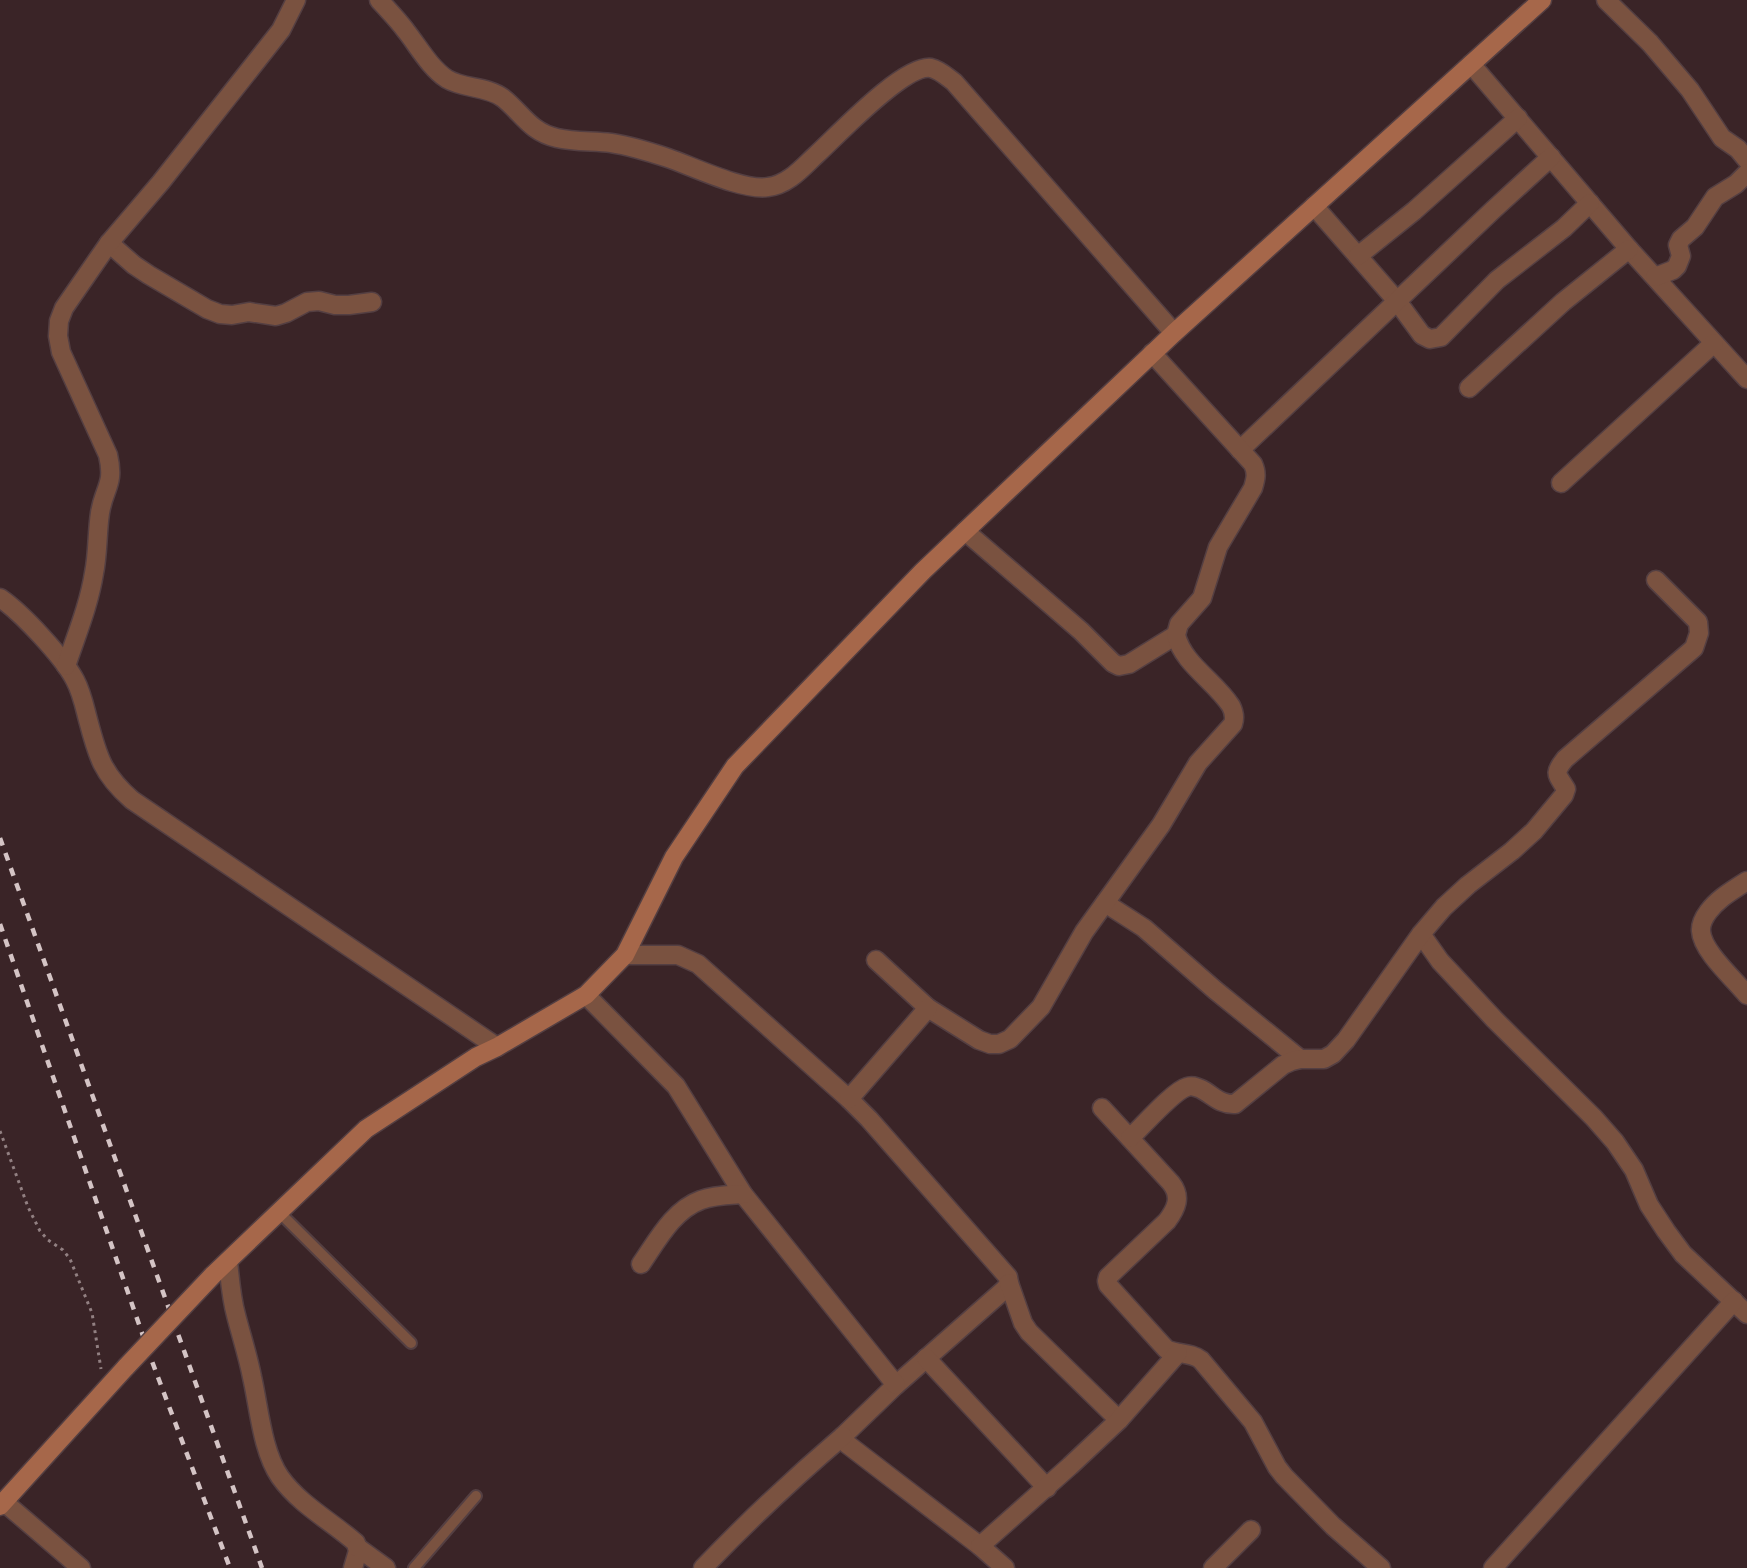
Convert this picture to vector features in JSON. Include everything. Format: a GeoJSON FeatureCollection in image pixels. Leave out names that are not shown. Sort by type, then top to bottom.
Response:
{"type":"FeatureCollection","features":[{"type":"Feature","properties":{"kind":"street"},"geometry":{"type":"LineString","coordinates":[[66,666],[95,572],[99,515],[101,504],[110,485],[111,471],[108,455],[61,352],[58,336],[59,321],[64,308],[109,243],[168,174],[281,30],[296,0]]}},
{"type":"Feature","properties":{"kind":"street"},"geometry":{"type":"LineString","coordinates":[[379,0],[446,78],[456,83],[496,93],[532,128],[557,138],[636,148],[748,187],[770,187],[791,178],[901,79],[920,69],[930,68],[940,72],[954,82],[1174,333]]}},
{"type":"Feature","properties":{"kind":"street"},"geometry":{"type":"LineString","coordinates":[[81,1568],[2,1504],[126,1367],[213,1275],[366,1129],[476,1057],[586,995],[625,955],[674,857],[735,766],[915,580],[1152,353],[1542,0]]}},
{"type":"Feature","properties":{"kind":"street"},"geometry":{"type":"LineString","coordinates":[[1606,0],[1650,43],[1690,90],[1722,138],[1738,149],[1747,160]]}},
{"type":"Feature","properties":{"kind":"street"},"geometry":{"type":"LineString","coordinates":[[1471,64],[1629,249],[1747,379]]}},
{"type":"Feature","properties":{"kind":"street"},"geometry":{"type":"LineString","coordinates":[[1358,256],[1414,211],[1518,118]]}},
{"type":"Feature","properties":{"kind":"street"},"geometry":{"type":"LineString","coordinates":[[1240,450],[1551,157]]}},
{"type":"Feature","properties":{"kind":"street"},"geometry":{"type":"LineString","coordinates":[[1654,277],[1673,270],[1677,266],[1681,256],[1678,245],[1680,239],[1695,227],[1715,197],[1736,184],[1747,173]]}},
{"type":"Feature","properties":{"kind":"street"},"geometry":{"type":"LineString","coordinates":[[1314,206],[1397,301],[1422,335],[1430,339],[1441,337],[1497,280],[1564,228],[1590,203]]}},
{"type":"Feature","properties":{"kind":"street"},"geometry":{"type":"LineString","coordinates":[[109,243],[149,275],[207,309],[220,314],[232,315],[249,312],[276,316],[286,314],[307,302],[334,305],[372,302]]}},
{"type":"Feature","properties":{"kind":"street"},"geometry":{"type":"LineString","coordinates":[[1469,388],[1563,302],[1629,249]]}},
{"type":"Feature","properties":{"kind":"street"},"geometry":{"type":"LineString","coordinates":[[1562,483],[1714,343]]}},
{"type":"Feature","properties":{"kind":"street"},"geometry":{"type":"LineString","coordinates":[[876,960],[928,1008],[979,1040],[999,1044],[1010,1039],[1041,1007],[1084,932],[1161,825],[1198,763],[1228,730],[1234,719],[1231,706],[1182,650],[1176,635],[1179,624],[1202,598],[1218,547],[1253,488],[1256,471],[1253,464],[1152,353]]}},
{"type":"Feature","properties":{"kind":"street"},"geometry":{"type":"LineString","coordinates":[[965,531],[1119,666],[1129,664],[1176,635]]}},
{"type":"Feature","properties":{"kind":"street"},"geometry":{"type":"LineString","coordinates":[[1130,1138],[1175,1094],[1188,1086],[1197,1087],[1227,1105],[1234,1104],[1283,1065],[1300,1059],[1324,1059],[1333,1054],[1346,1040],[1421,934],[1444,907],[1534,831],[1560,800],[1566,789],[1557,777],[1557,770],[1565,759],[1694,648],[1699,633],[1698,622],[1656,580]]}},
{"type":"Feature","properties":{"kind":"street"},"geometry":{"type":"LineString","coordinates":[[0,598],[42,638],[76,681],[100,761],[108,775],[132,800],[497,1047]]}},
{"type":"Feature","properties":{"kind":"street"},"geometry":{"type":"LineString","coordinates":[[1747,881],[1722,897],[1710,909],[1700,928],[1703,940],[1711,953],[1747,995]]}},
{"type":"Feature","properties":{"kind":"street"},"geometry":{"type":"LineString","coordinates":[[1105,903],[1144,928],[1215,990],[1300,1059]]}},
{"type":"Feature","properties":{"kind":"street"},"geometry":{"type":"LineString","coordinates":[[1421,934],[1440,962],[1615,1142],[1634,1170],[1650,1205],[1671,1239],[1691,1262],[1741,1308],[1493,1568]]}},
{"type":"Feature","properties":{"kind":"street"},"geometry":{"type":"LineString","coordinates":[[625,955],[667,954],[693,960],[849,1099],[1008,1277],[1023,1323],[1029,1332],[1119,1420]]}},
{"type":"Feature","properties":{"kind":"street"},"geometry":{"type":"LineString","coordinates":[[586,995],[676,1086],[743,1194],[896,1385]]}},
{"type":"Feature","properties":{"kind":"street"},"geometry":{"type":"LineString","coordinates":[[849,1099],[928,1008]]}},
{"type":"Feature","properties":{"kind":"street"},"geometry":{"type":"LineString","coordinates":[[1102,1108],[1176,1189],[1178,1201],[1167,1221],[1111,1274],[1107,1283],[1162,1346],[1169,1351],[1191,1355],[1201,1360],[1252,1422],[1276,1467],[1340,1532],[1381,1568]]}},
{"type":"Feature","properties":{"kind":"street"},"geometry":{"type":"LineString","coordinates":[[641,1264],[669,1224],[690,1205],[702,1199],[743,1194]]}},
{"type":"Feature","properties":{"kind":"street"},"geometry":{"type":"LineString","coordinates":[[228,1261],[235,1313],[252,1375],[263,1434],[279,1475],[290,1490],[306,1505],[351,1538],[357,1547],[386,1568]]}},
{"type":"Feature","properties":{"kind":"street"},"geometry":{"type":"LineString","coordinates":[[704,1568],[791,1481],[1009,1283]]}},
{"type":"Feature","properties":{"kind":"street"},"geometry":{"type":"LineString","coordinates":[[980,1546],[1047,1488],[1119,1420],[1178,1353]]}},
{"type":"Feature","properties":{"kind":"street"},"geometry":{"type":"LineString","coordinates":[[926,1358],[1047,1488]]}},
{"type":"Feature","properties":{"kind":"street"},"geometry":{"type":"LineString","coordinates":[[843,1436],[847,1444],[980,1546],[1005,1568]]}},
{"type":"Feature","properties":{"kind":"street"},"geometry":{"type":"LineString","coordinates":[[1214,1568],[1251,1530]]}},
{"type":"Feature","properties":{"kind":"street"},"geometry":{"type":"LineString","coordinates":[[353,1568],[357,1557],[357,1547]]}},
{"type":"Feature","properties":{"kind":"lane"},"geometry":{"type":"LineString","coordinates":[[279,1212],[411,1343]]}},
{"type":"Feature","properties":{"kind":"lane"},"geometry":{"type":"LineString","coordinates":[[414,1568],[476,1496]]}},
{"type":"Feature","properties":{"kind":"path"},"geometry":{"type":"LineString","coordinates":[[0,1131],[36,1224],[44,1237],[67,1254],[83,1291],[94,1323],[104,1391]]}},
{"type":"Feature","properties":{"kind":"railway"},"geometry":{"type":"LineString","coordinates":[[0,838],[262,1568]]}},
{"type":"Feature","properties":{"kind":"railway"},"geometry":{"type":"LineString","coordinates":[[0,924],[150,1356],[230,1568]]}}]}
